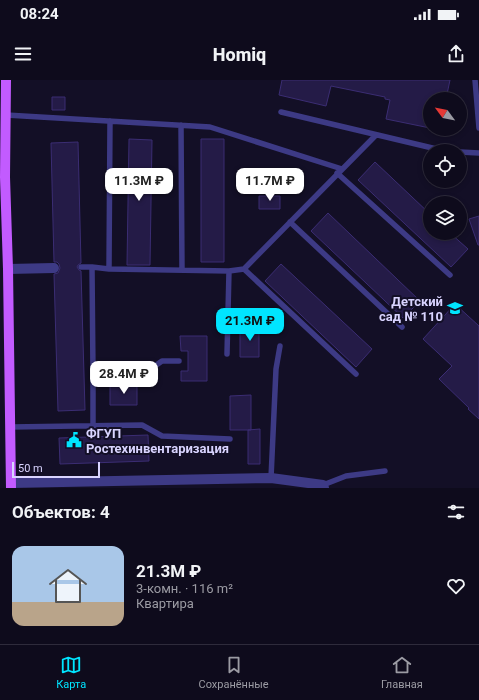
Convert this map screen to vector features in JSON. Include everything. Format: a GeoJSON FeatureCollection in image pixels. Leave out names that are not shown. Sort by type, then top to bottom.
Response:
{"type":"FeatureCollection","features":[{"type":"Feature","properties":{"kind":"main road"},"geometry":{"type":"LineString","coordinates":[[6,80],[3,177],[8,269],[11,486]]}},
{"type":"Feature","properties":{"kind":"street"},"geometry":{"type":"LineString","coordinates":[[8,269],[54,268]]}},
{"type":"Feature","properties":{"kind":"street"},"geometry":{"type":"LineString","coordinates":[[11,486],[271,478],[323,487]]}},
{"type":"Feature","properties":{"kind":"lane"},"geometry":{"type":"LineString","coordinates":[[474,80],[479,128]]}},
{"type":"Feature","properties":{"kind":"lane"},"geometry":{"type":"LineString","coordinates":[[281,112],[423,146]]}},
{"type":"Feature","properties":{"kind":"lane"},"geometry":{"type":"LineString","coordinates":[[6,114],[210,127],[340,171],[450,275]]}},
{"type":"Feature","properties":{"kind":"lane"},"geometry":{"type":"LineString","coordinates":[[109,269],[110,120]]}},
{"type":"Feature","properties":{"kind":"lane"},"geometry":{"type":"LineString","coordinates":[[181,125],[182,270]]}},
{"type":"Feature","properties":{"kind":"lane"},"geometry":{"type":"LineString","coordinates":[[81,267],[109,269],[229,271],[244,269],[376,135]]}},
{"type":"Feature","properties":{"kind":"lane"},"geometry":{"type":"LineString","coordinates":[[467,152],[479,153]]}},
{"type":"Feature","properties":{"kind":"lane"},"geometry":{"type":"LineString","coordinates":[[290,222],[402,327]]}},
{"type":"Feature","properties":{"kind":"lane"},"geometry":{"type":"LineString","coordinates":[[92,267],[92,426]]}},
{"type":"Feature","properties":{"kind":"lane"},"geometry":{"type":"LineString","coordinates":[[244,269],[356,374]]}},
{"type":"Feature","properties":{"kind":"lane"},"geometry":{"type":"LineString","coordinates":[[227,354],[229,271]]}},
{"type":"Feature","properties":{"kind":"lane"},"geometry":{"type":"LineString","coordinates":[[271,478],[276,369],[280,346]]}},
{"type":"Feature","properties":{"kind":"lane"},"geometry":{"type":"LineString","coordinates":[[93,372],[148,371],[162,362],[180,361]]}},
{"type":"Feature","properties":{"kind":"lane"},"geometry":{"type":"LineString","coordinates":[[10,427],[142,425],[162,436],[230,439]]}},
{"type":"Feature","properties":{"kind":"lane"},"geometry":{"type":"LineString","coordinates":[[323,487],[346,476],[385,471]]}},
{"type":"Feature","properties":{"kind":"building"},"geometry":{"type":"Polygon","coordinates":[[[282,80],[450,80],[447,92],[423,92],[423,127],[386,119],[390,100],[385,99],[385,97],[331,86],[326,106],[279,95],[282,80]]]}},
{"type":"Feature","properties":{"kind":"building"},"geometry":{"type":"Polygon","coordinates":[[[52,97],[65,97],[65,110],[52,110],[52,97]]]}},
{"type":"Feature","properties":{"kind":"building"},"geometry":{"type":"Polygon","coordinates":[[[129,139],[152,140],[150,265],[127,265],[129,139]]]}},
{"type":"Feature","properties":{"kind":"building"},"geometry":{"type":"Polygon","coordinates":[[[201,139],[224,139],[224,262],[201,262],[201,139]]]}},
{"type":"Feature","properties":{"kind":"building"},"geometry":{"type":"Polygon","coordinates":[[[78,142],[81,263],[77,267],[81,271],[85,410],[58,411],[54,274],[58,273],[60,268],[57,262],[54,262],[51,143],[78,142]]]}},
{"type":"Feature","properties":{"kind":"building"},"geometry":{"type":"Polygon","coordinates":[[[375,162],[423,207],[423,240],[458,240],[468,249],[451,267],[358,180],[375,162]]]}},
{"type":"Feature","properties":{"kind":"building"},"geometry":{"type":"Polygon","coordinates":[[[259,196],[280,196],[280,209],[259,209],[259,196]]]}},
{"type":"Feature","properties":{"kind":"building"},"geometry":{"type":"Polygon","coordinates":[[[328,213],[420,301],[403,318],[311,231],[328,213]]]}},
{"type":"Feature","properties":{"kind":"building"},"geometry":{"type":"Polygon","coordinates":[[[479,216],[479,245],[478,245],[469,219],[479,216]]]}},
{"type":"Feature","properties":{"kind":"building"},"geometry":{"type":"Polygon","coordinates":[[[281,264],[372,349],[356,367],[265,281],[281,264]]]}},
{"type":"Feature","properties":{"kind":"building"},"geometry":{"type":"Polygon","coordinates":[[[455,304],[479,326],[479,419],[439,379],[452,366],[423,339],[455,304]]]}},
{"type":"Feature","properties":{"kind":"building"},"geometry":{"type":"Polygon","coordinates":[[[240,327],[259,327],[259,357],[240,357],[240,327]]]}},
{"type":"Feature","properties":{"kind":"building"},"geometry":{"type":"Polygon","coordinates":[[[180,336],[207,336],[207,381],[181,381],[181,371],[188,371],[188,351],[181,351],[180,336]]]}},
{"type":"Feature","properties":{"kind":"building"},"geometry":{"type":"Polygon","coordinates":[[[110,385],[137,385],[137,405],[110,405],[110,385]]]}},
{"type":"Feature","properties":{"kind":"building"},"geometry":{"type":"Polygon","coordinates":[[[251,395],[251,430],[230,430],[230,396],[251,395]]]}},
{"type":"Feature","properties":{"kind":"building"},"geometry":{"type":"Polygon","coordinates":[[[260,429],[260,464],[248,464],[248,430],[260,429]]]}},
{"type":"Feature","properties":{"kind":"building"},"geometry":{"type":"Polygon","coordinates":[[[148,435],[149,461],[60,464],[59,438],[148,435]]]}},
{"type":"Feature","properties":{"kind":"place","name":"Детский сад № 110"},"geometry":{"type":"Point","coordinates":[455,308]}},
{"type":"Feature","properties":{"kind":"place","name":"ФГУП Ростехинвентаризация"},"geometry":{"type":"Point","coordinates":[74,440]}}]}
